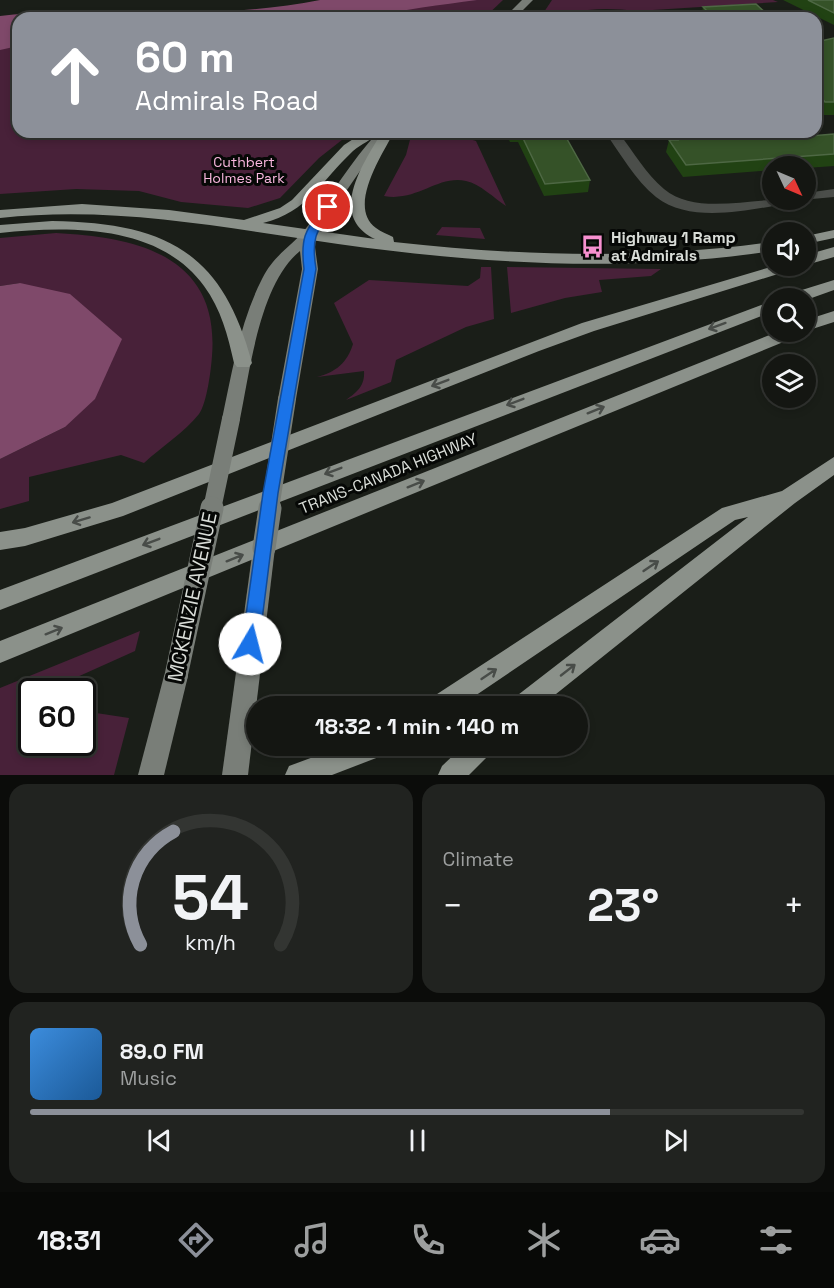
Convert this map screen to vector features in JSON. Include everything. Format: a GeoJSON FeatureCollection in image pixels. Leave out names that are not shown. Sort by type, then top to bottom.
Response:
{"type":"FeatureCollection","features":[{"type":"Feature","properties":{"kind":"highway"},"geometry":{"type":"LineString","coordinates":[[230,223],[268,218],[298,204],[349,148],[364,138]]}},
{"type":"Feature","properties":{"kind":"highway"},"geometry":{"type":"LineString","coordinates":[[384,138],[356,204],[361,224],[372,235],[446,253]]}},
{"type":"Feature","properties":{"kind":"highway"},"geometry":{"type":"LineString","coordinates":[[0,214],[65,208],[145,213],[446,253],[622,262],[737,253],[762,249]]}},
{"type":"Feature","properties":{"kind":"highway"},"geometry":{"type":"LineString","coordinates":[[0,229],[29,225],[105,229],[137,235],[182,256],[203,274],[218,295],[233,324],[243,363]]}},
{"type":"Feature","properties":{"kind":"highway"},"geometry":{"type":"LineString","coordinates":[[816,238],[834,234]]}},
{"type":"Feature","properties":{"kind":"highway"},"geometry":{"type":"LineString","coordinates":[[816,257],[834,252]]}},
{"type":"Feature","properties":{"kind":"highway"},"geometry":{"type":"LineString","coordinates":[[0,541],[26,537],[116,510],[533,347],[588,327],[762,274]]}},
{"type":"Feature","properties":{"kind":"highway"},"geometry":{"type":"LineString","coordinates":[[816,291],[834,285]]}},
{"type":"Feature","properties":{"kind":"highway","name":"TRANS-CANADA HIGHWAY"},"geometry":{"type":"LineString","coordinates":[[0,600],[762,310]]}},
{"type":"Feature","properties":{"kind":"highway"},"geometry":{"type":"LineString","coordinates":[[816,323],[834,316]]}},
{"type":"Feature","properties":{"kind":"highway","name":"TRANS-CANADA HIGHWAY"},"geometry":{"type":"LineString","coordinates":[[0,652],[767,342]]}},
{"type":"Feature","properties":{"kind":"highway"},"geometry":{"type":"LineString","coordinates":[[536,696],[788,497],[834,465]]}},
{"type":"Feature","properties":{"kind":"highway"},"geometry":{"type":"LineString","coordinates":[[455,696],[729,514],[788,497]]}},
{"type":"Feature","properties":{"kind":"highway"},"geometry":{"type":"LineString","coordinates":[[298,775],[348,756]]}},
{"type":"Feature","properties":{"kind":"highway"},"geometry":{"type":"LineString","coordinates":[[451,775],[470,756]]}},
{"type":"Feature","properties":{"kind":"main road"},"geometry":{"type":"LineString","coordinates":[[515,12],[528,0]]}},
{"type":"Feature","properties":{"kind":"main road","name":"MCKENZIE AVENUE"},"geometry":{"type":"LineString","coordinates":[[151,775],[176,676],[243,363],[259,309],[278,263],[309,234],[361,161],[382,138]]}},
{"type":"Feature","properties":{"kind":"main road"},"geometry":{"type":"LineString","coordinates":[[235,775],[271,493],[310,269],[307,246],[309,234]]}},
{"type":"Feature","properties":{"kind":"street"},"geometry":{"type":"LineString","coordinates":[[616,138],[660,193],[676,203],[703,207],[762,202]]}},
{"type":"Feature","properties":{"kind":"street"},"geometry":{"type":"LineString","coordinates":[[816,196],[834,193]]}},
{"type":"Feature","properties":{"kind":"green space"},"geometry":{"type":"Polygon","coordinates":[[[436,0],[503,0],[490,12],[377,12],[436,0]]]}},
{"type":"Feature","properties":{"kind":"green space"},"geometry":{"type":"Polygon","coordinates":[[[552,0],[773,0],[778,2],[637,11],[594,9],[578,12],[544,12],[552,0]]]}},
{"type":"Feature","properties":{"kind":"green space","name":"Cuthbert Holmes Park"},"geometry":{"type":"Polygon","coordinates":[[[0,38],[12,38],[12,138],[344,138],[319,158],[280,198],[248,208],[181,202],[139,191],[76,189],[0,194],[0,38]]]}},
{"type":"Feature","properties":{"kind":"green space"},"geometry":{"type":"Polygon","coordinates":[[[410,138],[466,138],[476,141],[506,206],[482,188],[466,181],[456,180],[407,195],[384,196],[406,155],[410,138]]]}},
{"type":"Feature","properties":{"kind":"green space"},"geometry":{"type":"Polygon","coordinates":[[[442,227],[480,228],[485,239],[436,235],[442,227]]]}},
{"type":"Feature","properties":{"kind":"green space"},"geometry":{"type":"Polygon","coordinates":[[[56,233],[86,235],[143,247],[167,258],[187,274],[202,295],[211,322],[212,356],[208,386],[199,414],[144,463],[121,455],[29,477],[29,501],[0,509],[0,459],[65,427],[20,283],[0,286],[0,238],[56,233]]]}},
{"type":"Feature","properties":{"kind":"green space"},"geometry":{"type":"Polygon","coordinates":[[[481,267],[491,267],[494,319],[466,327],[396,360],[391,382],[346,400],[360,388],[364,371],[317,377],[340,366],[348,356],[353,344],[334,303],[369,280],[468,286],[480,278],[481,267]]]}},
{"type":"Feature","properties":{"kind":"green space"},"geometry":{"type":"Polygon","coordinates":[[[507,267],[661,269],[651,276],[599,280],[602,292],[565,298],[511,313],[507,267]]]}},
{"type":"Feature","properties":{"kind":"green space"},"geometry":{"type":"Polygon","coordinates":[[[140,631],[135,651],[75,678],[25,678],[140,631]]]}},
{"type":"Feature","properties":{"kind":"green space"},"geometry":{"type":"Polygon","coordinates":[[[18,681],[18,756],[96,756],[96,713],[129,718],[114,775],[0,775],[0,688],[18,681]]]}},
{"type":"Feature","properties":{"kind":"shaded area"},"geometry":{"type":"Polygon","coordinates":[[[320,0],[477,0],[398,12],[215,12],[320,0]]]}},
{"type":"Feature","properties":{"kind":"shaded area"},"geometry":{"type":"Polygon","coordinates":[[[12,15],[12,47],[0,50],[0,16],[12,15]]]}},
{"type":"Feature","properties":{"kind":"shaded area"},"geometry":{"type":"Polygon","coordinates":[[[20,283],[70,294],[122,339],[95,399],[65,427],[0,459],[0,286],[20,283]]]}},
{"type":"Feature","properties":{"kind":"building"},"geometry":{"type":"Polygon","coordinates":[[[808,0],[834,0],[834,13],[808,0]]]}},
{"type":"Feature","properties":{"kind":"building"},"geometry":{"type":"Polygon","coordinates":[[[756,4],[765,12],[708,12],[703,7],[756,4]]]}},
{"type":"Feature","properties":{"kind":"building"},"geometry":{"type":"Polygon","coordinates":[[[834,38],[834,102],[825,102],[822,98],[822,41],[834,38]]]}},
{"type":"Feature","properties":{"kind":"building"},"geometry":{"type":"Polygon","coordinates":[[[834,134],[834,154],[762,156],[762,159],[686,165],[669,140],[678,140],[677,138],[822,138],[822,135],[834,134]]]}},
{"type":"Feature","properties":{"kind":"building"},"geometry":{"type":"Polygon","coordinates":[[[523,138],[566,138],[590,180],[545,184],[523,138]]]}},
{"type":"Feature","properties":{"kind":"place","name":"Highway 1 Ramp at Admirals"},"geometry":{"type":"Point","coordinates":[593,246]}},
{"type":"Feature","properties":{"kind":"route"},"geometry":{"type":"LineString","coordinates":[[250,644],[271,493],[310,269],[307,246],[309,234],[328,207]]}}]}
